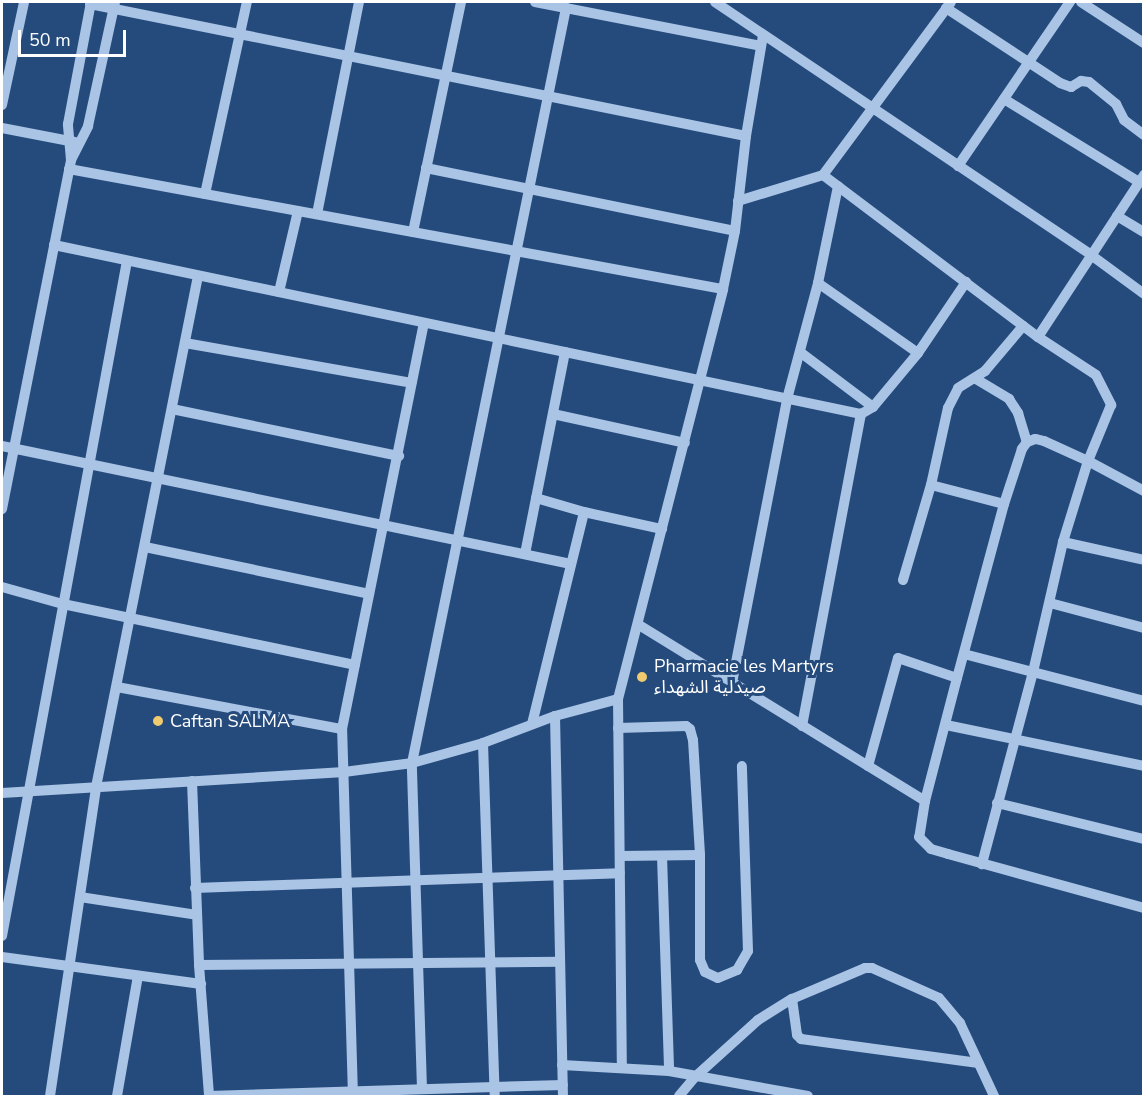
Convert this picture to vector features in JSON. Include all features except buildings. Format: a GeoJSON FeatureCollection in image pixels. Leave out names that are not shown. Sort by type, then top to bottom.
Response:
{"type":"FeatureCollection","features":[{"type":"Feature","properties":{"kind":"street"},"geometry":{"type":"LineString","coordinates":[[2,105],[24,2]]}},
{"type":"Feature","properties":{"kind":"street"},"geometry":{"type":"LineString","coordinates":[[205,194],[247,2]]}},
{"type":"Feature","properties":{"kind":"street"},"geometry":{"type":"LineString","coordinates":[[317,214],[360,2]]}},
{"type":"Feature","properties":{"kind":"street"},"geometry":{"type":"LineString","coordinates":[[413,232],[461,2]]}},
{"type":"Feature","properties":{"kind":"street"},"geometry":{"type":"LineString","coordinates":[[535,2],[761,46]]}},
{"type":"Feature","properties":{"kind":"street"},"geometry":{"type":"LineString","coordinates":[[716,2],[1091,255],[1143,294]]}},
{"type":"Feature","properties":{"kind":"street"},"geometry":{"type":"LineString","coordinates":[[958,166],[1070,2]]}},
{"type":"Feature","properties":{"kind":"street"},"geometry":{"type":"LineString","coordinates":[[1081,2],[1143,44]]}},
{"type":"Feature","properties":{"kind":"street"},"geometry":{"type":"LineString","coordinates":[[2,510],[70,164],[68,124],[91,3],[114,5],[241,34],[746,136]]}},
{"type":"Feature","properties":{"kind":"street"},"geometry":{"type":"LineString","coordinates":[[70,164],[88,126],[114,5]]}},
{"type":"Feature","properties":{"kind":"street"},"geometry":{"type":"LineString","coordinates":[[738,201],[824,175],[949,5],[1030,62],[1044,75],[1067,86],[1084,81],[1089,82],[1116,104],[1121,118],[1143,135]]}},
{"type":"Feature","properties":{"kind":"street"},"geometry":{"type":"LineString","coordinates":[[422,1089],[412,763],[566,8]]}},
{"type":"Feature","properties":{"kind":"street"},"geometry":{"type":"LineString","coordinates":[[622,1067],[618,699],[639,625],[723,289],[735,231],[746,136],[763,35]]}},
{"type":"Feature","properties":{"kind":"street"},"geometry":{"type":"LineString","coordinates":[[1004,99],[1141,179],[1038,337]]}},
{"type":"Feature","properties":{"kind":"street"},"geometry":{"type":"LineString","coordinates":[[2,128],[81,143]]}},
{"type":"Feature","properties":{"kind":"street"},"geometry":{"type":"LineString","coordinates":[[70,164],[205,194],[723,289]]}},
{"type":"Feature","properties":{"kind":"street"},"geometry":{"type":"LineString","coordinates":[[426,168],[735,231]]}},
{"type":"Feature","properties":{"kind":"street"},"geometry":{"type":"LineString","coordinates":[[824,175],[1023,326],[1096,375],[1111,405],[1088,461],[1063,542],[1033,672],[982,864]]}},
{"type":"Feature","properties":{"kind":"street"},"geometry":{"type":"LineString","coordinates":[[732,683],[787,399],[818,283],[838,186]]}},
{"type":"Feature","properties":{"kind":"street"},"geometry":{"type":"LineString","coordinates":[[279,292],[298,211]]}},
{"type":"Feature","properties":{"kind":"street"},"geometry":{"type":"LineString","coordinates":[[1117,216],[1143,232]]}},
{"type":"Feature","properties":{"kind":"street"},"geometry":{"type":"LineString","coordinates":[[54,245],[861,414],[873,407],[918,353],[966,282]]}},
{"type":"Feature","properties":{"kind":"street"},"geometry":{"type":"LineString","coordinates":[[2,936],[127,261]]}},
{"type":"Feature","properties":{"kind":"street"},"geometry":{"type":"LineString","coordinates":[[50,1096],[96,787],[198,276]]}},
{"type":"Feature","properties":{"kind":"street"},"geometry":{"type":"LineString","coordinates":[[818,283],[918,353]]}},
{"type":"Feature","properties":{"kind":"street"},"geometry":{"type":"LineString","coordinates":[[353,1094],[342,729],[399,456],[424,323]]}},
{"type":"Feature","properties":{"kind":"street"},"geometry":{"type":"LineString","coordinates":[[903,580],[931,485],[948,408],[958,388],[976,379],[1023,326]]}},
{"type":"Feature","properties":{"kind":"street"},"geometry":{"type":"LineString","coordinates":[[185,343],[411,383]]}},
{"type":"Feature","properties":{"kind":"street"},"geometry":{"type":"LineString","coordinates":[[525,554],[565,352]]}},
{"type":"Feature","properties":{"kind":"street"},"geometry":{"type":"LineString","coordinates":[[800,352],[873,407]]}},
{"type":"Feature","properties":{"kind":"street"},"geometry":{"type":"LineString","coordinates":[[976,379],[1009,399],[1018,413],[1027,442]]}},
{"type":"Feature","properties":{"kind":"street"},"geometry":{"type":"LineString","coordinates":[[172,410],[399,456]]}},
{"type":"Feature","properties":{"kind":"street"},"geometry":{"type":"LineString","coordinates":[[553,414],[685,443]]}},
{"type":"Feature","properties":{"kind":"street"},"geometry":{"type":"LineString","coordinates":[[802,726],[861,414]]}},
{"type":"Feature","properties":{"kind":"street"},"geometry":{"type":"LineString","coordinates":[[1143,491],[1088,461],[1044,441],[1035,439],[1027,442],[1016,463],[1004,504],[925,801],[919,837],[932,849],[1143,908]]}},
{"type":"Feature","properties":{"kind":"street"},"geometry":{"type":"LineString","coordinates":[[2,446],[571,564]]}},
{"type":"Feature","properties":{"kind":"street"},"geometry":{"type":"LineString","coordinates":[[931,485],[1004,504]]}},
{"type":"Feature","properties":{"kind":"street"},"geometry":{"type":"LineString","coordinates":[[536,498],[584,512],[662,529]]}},
{"type":"Feature","properties":{"kind":"street"},"geometry":{"type":"LineString","coordinates":[[532,724],[584,512]]}},
{"type":"Feature","properties":{"kind":"street"},"geometry":{"type":"LineString","coordinates":[[1063,542],[1143,560]]}},
{"type":"Feature","properties":{"kind":"street"},"geometry":{"type":"LineString","coordinates":[[144,547],[369,594]]}},
{"type":"Feature","properties":{"kind":"street"},"geometry":{"type":"LineString","coordinates":[[2,587],[63,604],[355,665]]}},
{"type":"Feature","properties":{"kind":"street"},"geometry":{"type":"LineString","coordinates":[[1050,603],[1143,628]]}},
{"type":"Feature","properties":{"kind":"street"},"geometry":{"type":"LineString","coordinates":[[639,625],[925,801]]}},
{"type":"Feature","properties":{"kind":"street"},"geometry":{"type":"LineString","coordinates":[[964,654],[1143,701]]}},
{"type":"Feature","properties":{"kind":"street"},"geometry":{"type":"LineString","coordinates":[[868,766],[898,658],[957,678]]}},
{"type":"Feature","properties":{"kind":"street"},"geometry":{"type":"LineString","coordinates":[[117,687],[342,729]]}},
{"type":"Feature","properties":{"kind":"street"},"geometry":{"type":"LineString","coordinates":[[2,793],[344,772],[412,763],[483,743],[555,716],[618,699]]}},
{"type":"Feature","properties":{"kind":"street"},"geometry":{"type":"LineString","coordinates":[[192,781],[199,965],[209,1096],[353,1094],[422,1089],[495,1092],[563,1091],[555,716]]}},
{"type":"Feature","properties":{"kind":"street"},"geometry":{"type":"LineString","coordinates":[[946,725],[1143,766]]}},
{"type":"Feature","properties":{"kind":"street"},"geometry":{"type":"LineString","coordinates":[[618,728],[686,726],[690,729],[693,740],[700,855],[700,960],[705,972],[718,978],[737,970],[748,951],[742,766]]}},
{"type":"Feature","properties":{"kind":"street"},"geometry":{"type":"LineString","coordinates":[[483,743],[495,1092]]}},
{"type":"Feature","properties":{"kind":"street"},"geometry":{"type":"LineString","coordinates":[[997,803],[1143,839]]}},
{"type":"Feature","properties":{"kind":"street"},"geometry":{"type":"LineString","coordinates":[[620,856],[700,855]]}},
{"type":"Feature","properties":{"kind":"street"},"geometry":{"type":"LineString","coordinates":[[662,856],[669,1071]]}},
{"type":"Feature","properties":{"kind":"street"},"geometry":{"type":"LineString","coordinates":[[195,888],[620,873]]}},
{"type":"Feature","properties":{"kind":"street"},"geometry":{"type":"LineString","coordinates":[[80,897],[197,915]]}},
{"type":"Feature","properties":{"kind":"street"},"geometry":{"type":"LineString","coordinates":[[2,957],[201,984]]}},
{"type":"Feature","properties":{"kind":"street"},"geometry":{"type":"LineString","coordinates":[[199,965],[560,962]]}},
{"type":"Feature","properties":{"kind":"street"},"geometry":{"type":"LineString","coordinates":[[679,1096],[695,1077],[758,1020],[792,999],[853,972],[872,968],[939,998],[960,1023],[994,1096]]}},
{"type":"Feature","properties":{"kind":"street"},"geometry":{"type":"LineString","coordinates":[[117,1096],[138,976]]}},
{"type":"Feature","properties":{"kind":"street"},"geometry":{"type":"LineString","coordinates":[[792,999],[797,1035],[801,1039],[978,1063]]}},
{"type":"Feature","properties":{"kind":"street"},"geometry":{"type":"LineString","coordinates":[[562,1065],[669,1071],[786,1095],[808,1096]]}},
{"type":"Feature","properties":{"kind":"place","name":"Pharmacie les Martyrs صيدلية الشهداء"},"geometry":{"type":"Point","coordinates":[642,677]}},
{"type":"Feature","properties":{"kind":"place","name":"Caftan SALMA"},"geometry":{"type":"Point","coordinates":[158,721]}}]}
